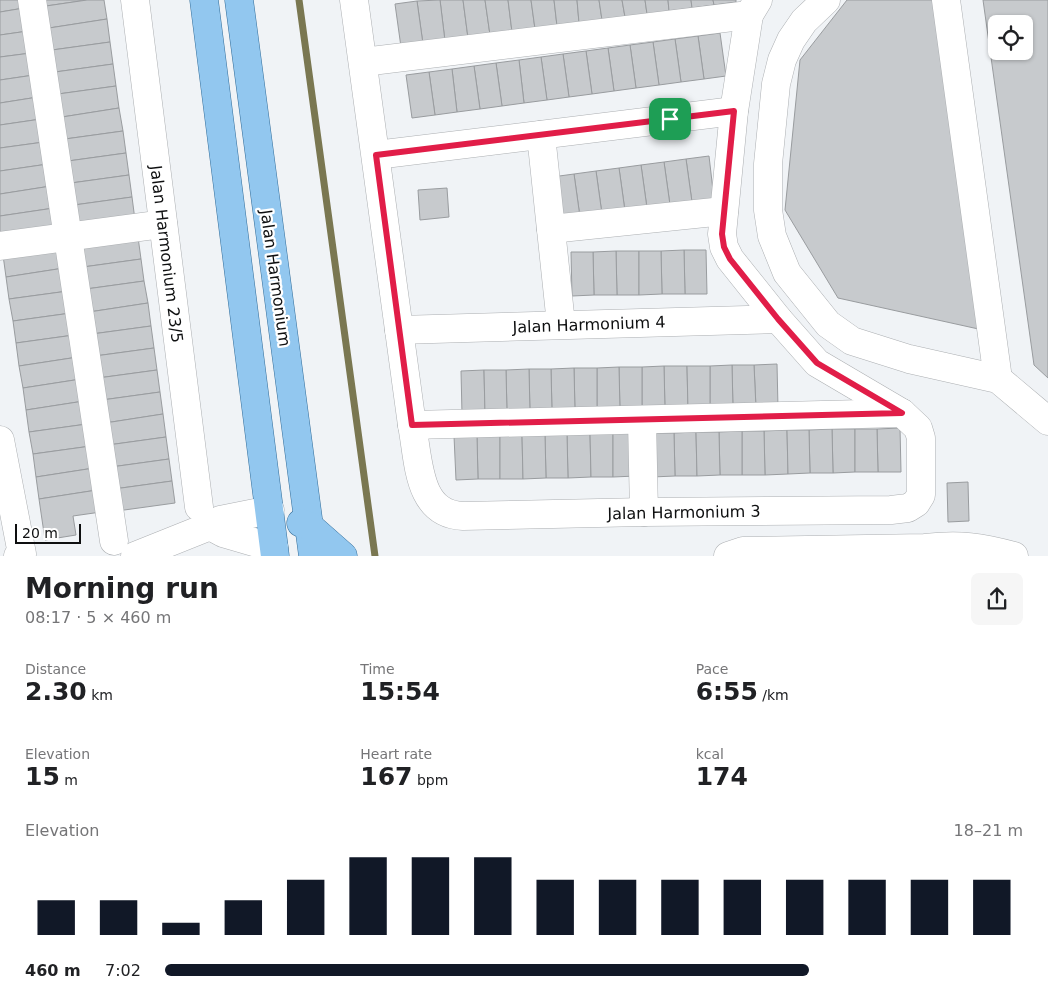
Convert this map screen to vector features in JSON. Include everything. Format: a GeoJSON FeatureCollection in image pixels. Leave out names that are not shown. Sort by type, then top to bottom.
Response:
{"type":"FeatureCollection","features":[{"type":"Feature","properties":{"kind":"main road"},"geometry":{"type":"LineString","coordinates":[[204,0],[270,510],[280,553]]}},
{"type":"Feature","properties":{"kind":"main road","name":"Jalan Harmonium"},"geometry":{"type":"LineString","coordinates":[[239,0],[313,556]]}},
{"type":"Feature","properties":{"kind":"main road"},"geometry":{"type":"LineString","coordinates":[[270,510],[309,526],[343,556]]}},
{"type":"Feature","properties":{"kind":"street"},"geometry":{"type":"LineString","coordinates":[[32,0],[69,237],[139,550],[205,517],[220,520],[270,510]]}},
{"type":"Feature","properties":{"kind":"street","name":"Jalan Harmonium 23/5"},"geometry":{"type":"LineString","coordinates":[[135,0],[163,224],[205,517]]}},
{"type":"Feature","properties":{"kind":"street","name":"Jalan Harmonium 3"},"geometry":{"type":"LineString","coordinates":[[354,0],[412,425],[424,485],[434,505],[442,512],[452,516],[476,516],[644,512],[891,510],[908,508],[916,502],[922,486],[920,432],[916,424],[902,413]]}},
{"type":"Feature","properties":{"kind":"street"},"geometry":{"type":"LineString","coordinates":[[826,0],[804,21],[791,40],[782,60],[776,84],[768,164],[768,202],[772,236],[787,273],[828,324],[852,341],[909,359],[998,379],[1048,421]]}},
{"type":"Feature","properties":{"kind":"street"},"geometry":{"type":"LineString","coordinates":[[946,0],[998,379]]}},
{"type":"Feature","properties":{"kind":"street"},"geometry":{"type":"LineString","coordinates":[[363,62],[754,7],[734,111],[722,241],[726,254],[778,319],[817,363],[902,413]]}},
{"type":"Feature","properties":{"kind":"street"},"geometry":{"type":"LineString","coordinates":[[376,155],[734,111]]}},
{"type":"Feature","properties":{"kind":"street"},"geometry":{"type":"LineString","coordinates":[[541,135],[560,324]]}},
{"type":"Feature","properties":{"kind":"street"},"geometry":{"type":"LineString","coordinates":[[551,229],[724,211]]}},
{"type":"Feature","properties":{"kind":"street"},"geometry":{"type":"LineString","coordinates":[[0,246],[163,224]]}},
{"type":"Feature","properties":{"kind":"street","name":"Jalan Harmonium 4"},"geometry":{"type":"LineString","coordinates":[[399,330],[778,319]]}},
{"type":"Feature","properties":{"kind":"street"},"geometry":{"type":"LineString","coordinates":[[412,425],[902,413]]}},
{"type":"Feature","properties":{"kind":"street"},"geometry":{"type":"LineString","coordinates":[[642,420],[644,512]]}},
{"type":"Feature","properties":{"kind":"street"},"geometry":{"type":"LineString","coordinates":[[1,452],[20,555]]}},
{"type":"Feature","properties":{"kind":"street"},"geometry":{"type":"LineString","coordinates":[[205,517],[223,533],[280,553]]}},
{"type":"Feature","properties":{"kind":"street"},"geometry":{"type":"LineString","coordinates":[[738,554],[924,552],[953,545],[974,546],[1014,556]]}},
{"type":"Feature","properties":{"kind":"building"},"geometry":{"type":"Polygon","coordinates":[[[0,0],[23,0],[24,8],[0,12],[0,0]]]}},
{"type":"Feature","properties":{"kind":"building"},"geometry":{"type":"Polygon","coordinates":[[[45,0],[87,0],[46,6],[45,0]]]}},
{"type":"Feature","properties":{"kind":"building"},"geometry":{"type":"Polygon","coordinates":[[[87,0],[104,0],[107,19],[49,28],[46,6],[87,0]]]}},
{"type":"Feature","properties":{"kind":"building"},"geometry":{"type":"Polygon","coordinates":[[[440,0],[463,0],[468,38],[445,41],[440,0]]]}},
{"type":"Feature","properties":{"kind":"building"},"geometry":{"type":"Polygon","coordinates":[[[440,0],[445,41],[423,44],[417,1],[440,0]]]}},
{"type":"Feature","properties":{"kind":"building"},"geometry":{"type":"Polygon","coordinates":[[[463,0],[485,0],[490,35],[468,38],[463,0]]]}},
{"type":"Feature","properties":{"kind":"building"},"geometry":{"type":"Polygon","coordinates":[[[485,0],[508,0],[512,32],[490,35],[485,0]]]}},
{"type":"Feature","properties":{"kind":"building"},"geometry":{"type":"Polygon","coordinates":[[[508,0],[531,0],[535,29],[512,32],[508,0]]]}},
{"type":"Feature","properties":{"kind":"building"},"geometry":{"type":"Polygon","coordinates":[[[531,0],[554,0],[557,26],[535,29],[531,0]]]}},
{"type":"Feature","properties":{"kind":"building"},"geometry":{"type":"Polygon","coordinates":[[[554,0],[577,0],[579,23],[557,26],[554,0]]]}},
{"type":"Feature","properties":{"kind":"building"},"geometry":{"type":"Polygon","coordinates":[[[577,0],[599,0],[602,20],[579,23],[577,0]]]}},
{"type":"Feature","properties":{"kind":"building"},"geometry":{"type":"Polygon","coordinates":[[[599,0],[622,0],[625,17],[602,20],[599,0]]]}},
{"type":"Feature","properties":{"kind":"building"},"geometry":{"type":"Polygon","coordinates":[[[622,0],[645,0],[647,14],[625,17],[622,0]]]}},
{"type":"Feature","properties":{"kind":"building"},"geometry":{"type":"Polygon","coordinates":[[[645,0],[668,0],[669,11],[647,14],[645,0]]]}},
{"type":"Feature","properties":{"kind":"building"},"geometry":{"type":"Polygon","coordinates":[[[668,0],[691,0],[692,8],[669,11],[668,0]]]}},
{"type":"Feature","properties":{"kind":"building"},"geometry":{"type":"Polygon","coordinates":[[[691,0],[713,0],[714,5],[692,8],[691,0]]]}},
{"type":"Feature","properties":{"kind":"building"},"geometry":{"type":"Polygon","coordinates":[[[713,0],[736,0],[736,2],[714,5],[713,0]]]}},
{"type":"Feature","properties":{"kind":"building"},"geometry":{"type":"Polygon","coordinates":[[[847,0],[938,0],[983,330],[838,298],[785,210],[800,60],[847,0]]]}},
{"type":"Feature","properties":{"kind":"building"},"geometry":{"type":"Polygon","coordinates":[[[983,0],[1048,0],[1048,378],[1034,365],[991,60],[1033,60],[1033,15],[988,15],[988,36],[983,0]]]}},
{"type":"Feature","properties":{"kind":"building"},"geometry":{"type":"Polygon","coordinates":[[[417,1],[423,44],[401,47],[395,4],[417,1]]]}},
{"type":"Feature","properties":{"kind":"building"},"geometry":{"type":"Polygon","coordinates":[[[24,8],[28,31],[0,35],[0,12],[24,8]]]}},
{"type":"Feature","properties":{"kind":"building"},"geometry":{"type":"Polygon","coordinates":[[[107,19],[110,42],[52,50],[49,28],[107,19]]]}},
{"type":"Feature","properties":{"kind":"building"},"geometry":{"type":"Polygon","coordinates":[[[28,31],[31,53],[0,57],[0,35],[28,31]]]}},
{"type":"Feature","properties":{"kind":"building"},"geometry":{"type":"Polygon","coordinates":[[[720,33],[726,76],[704,79],[698,36],[720,33]]]}},
{"type":"Feature","properties":{"kind":"building"},"geometry":{"type":"Polygon","coordinates":[[[698,36],[704,79],[681,82],[675,39],[698,36]]]}},
{"type":"Feature","properties":{"kind":"building"},"geometry":{"type":"Polygon","coordinates":[[[675,39],[681,82],[659,85],[653,42],[675,39]]]}},
{"type":"Feature","properties":{"kind":"building"},"geometry":{"type":"Polygon","coordinates":[[[110,42],[113,64],[55,72],[52,50],[110,42]]]}},
{"type":"Feature","properties":{"kind":"building"},"geometry":{"type":"Polygon","coordinates":[[[653,42],[659,85],[636,88],[630,45],[653,42]]]}},
{"type":"Feature","properties":{"kind":"building"},"geometry":{"type":"Polygon","coordinates":[[[630,45],[636,88],[614,91],[608,48],[630,45]]]}},
{"type":"Feature","properties":{"kind":"building"},"geometry":{"type":"Polygon","coordinates":[[[608,48],[614,91],[592,94],[586,51],[608,48]]]}},
{"type":"Feature","properties":{"kind":"building"},"geometry":{"type":"Polygon","coordinates":[[[586,51],[592,94],[569,97],[563,54],[586,51]]]}},
{"type":"Feature","properties":{"kind":"building"},"geometry":{"type":"Polygon","coordinates":[[[31,53],[34,75],[0,80],[0,57],[31,53]]]}},
{"type":"Feature","properties":{"kind":"building"},"geometry":{"type":"Polygon","coordinates":[[[563,54],[569,97],[547,100],[541,57],[563,54]]]}},
{"type":"Feature","properties":{"kind":"building"},"geometry":{"type":"Polygon","coordinates":[[[541,57],[547,100],[524,103],[519,60],[541,57]]]}},
{"type":"Feature","properties":{"kind":"building"},"geometry":{"type":"Polygon","coordinates":[[[519,60],[524,103],[502,106],[496,63],[519,60]]]}},
{"type":"Feature","properties":{"kind":"building"},"geometry":{"type":"Polygon","coordinates":[[[496,63],[502,106],[480,109],[474,66],[496,63]]]}},
{"type":"Feature","properties":{"kind":"building"},"geometry":{"type":"Polygon","coordinates":[[[113,64],[116,86],[58,94],[55,72],[113,64]]]}},
{"type":"Feature","properties":{"kind":"building"},"geometry":{"type":"Polygon","coordinates":[[[474,66],[480,109],[457,112],[452,69],[474,66]]]}},
{"type":"Feature","properties":{"kind":"building"},"geometry":{"type":"Polygon","coordinates":[[[452,69],[457,112],[435,115],[429,72],[452,69]]]}},
{"type":"Feature","properties":{"kind":"building"},"geometry":{"type":"Polygon","coordinates":[[[429,72],[435,115],[412,118],[406,75],[429,72]]]}},
{"type":"Feature","properties":{"kind":"building"},"geometry":{"type":"Polygon","coordinates":[[[34,75],[38,97],[0,103],[0,80],[34,75]]]}},
{"type":"Feature","properties":{"kind":"building"},"geometry":{"type":"Polygon","coordinates":[[[116,86],[119,108],[62,117],[58,94],[116,86]]]}},
{"type":"Feature","properties":{"kind":"building"},"geometry":{"type":"Polygon","coordinates":[[[38,97],[41,119],[0,125],[0,103],[38,97]]]}},
{"type":"Feature","properties":{"kind":"building"},"geometry":{"type":"Polygon","coordinates":[[[119,108],[123,131],[65,139],[62,117],[119,108]]]}},
{"type":"Feature","properties":{"kind":"building"},"geometry":{"type":"Polygon","coordinates":[[[41,119],[44,142],[0,148],[0,125],[41,119]]]}},
{"type":"Feature","properties":{"kind":"building"},"geometry":{"type":"Polygon","coordinates":[[[123,131],[126,153],[68,161],[65,139],[123,131]]]}},
{"type":"Feature","properties":{"kind":"building"},"geometry":{"type":"Polygon","coordinates":[[[44,142],[48,164],[0,171],[0,148],[44,142]]]}},
{"type":"Feature","properties":{"kind":"building"},"geometry":{"type":"Polygon","coordinates":[[[126,153],[129,175],[71,183],[68,161],[126,153]]]}},
{"type":"Feature","properties":{"kind":"building"},"geometry":{"type":"Polygon","coordinates":[[[709,156],[714,199],[692,202],[686,159],[709,156]]]}},
{"type":"Feature","properties":{"kind":"building"},"geometry":{"type":"Polygon","coordinates":[[[686,159],[692,202],[670,205],[664,162],[686,159]]]}},
{"type":"Feature","properties":{"kind":"building"},"geometry":{"type":"Polygon","coordinates":[[[664,162],[670,205],[647,208],[641,165],[664,162]]]}},
{"type":"Feature","properties":{"kind":"building"},"geometry":{"type":"Polygon","coordinates":[[[48,164],[51,186],[0,194],[0,171],[48,164]]]}},
{"type":"Feature","properties":{"kind":"building"},"geometry":{"type":"Polygon","coordinates":[[[641,165],[647,208],[625,211],[619,168],[641,165]]]}},
{"type":"Feature","properties":{"kind":"building"},"geometry":{"type":"Polygon","coordinates":[[[619,168],[625,211],[602,214],[596,171],[619,168]]]}},
{"type":"Feature","properties":{"kind":"building"},"geometry":{"type":"Polygon","coordinates":[[[596,171],[602,214],[580,217],[574,174],[596,171]]]}},
{"type":"Feature","properties":{"kind":"building"},"geometry":{"type":"Polygon","coordinates":[[[574,174],[580,217],[558,220],[552,177],[574,174]]]}},
{"type":"Feature","properties":{"kind":"building"},"geometry":{"type":"Polygon","coordinates":[[[129,175],[132,197],[74,205],[71,183],[129,175]]]}},
{"type":"Feature","properties":{"kind":"building"},"geometry":{"type":"Polygon","coordinates":[[[51,186],[54,208],[0,216],[0,194],[51,186]]]}},
{"type":"Feature","properties":{"kind":"building"},"geometry":{"type":"Polygon","coordinates":[[[447,188],[449,217],[420,220],[418,190],[447,188]]]}},
{"type":"Feature","properties":{"kind":"building"},"geometry":{"type":"Polygon","coordinates":[[[132,197],[135,220],[77,228],[74,205],[132,197]]]}},
{"type":"Feature","properties":{"kind":"building"},"geometry":{"type":"Polygon","coordinates":[[[54,208],[58,230],[0,239],[0,216],[54,208]]]}},
{"type":"Feature","properties":{"kind":"building"},"geometry":{"type":"Polygon","coordinates":[[[138,237],[141,259],[83,267],[80,245],[138,237]]]}},
{"type":"Feature","properties":{"kind":"building"},"geometry":{"type":"Polygon","coordinates":[[[61,246],[64,268],[6,277],[3,255],[61,246]]]}},
{"type":"Feature","properties":{"kind":"building"},"geometry":{"type":"Polygon","coordinates":[[[684,250],[706,250],[707,294],[685,294],[684,250]]]}},
{"type":"Feature","properties":{"kind":"building"},"geometry":{"type":"Polygon","coordinates":[[[684,250],[685,294],[662,294],[661,251],[684,250]]]}},
{"type":"Feature","properties":{"kind":"building"},"geometry":{"type":"Polygon","coordinates":[[[616,251],[639,251],[639,295],[617,295],[616,251]]]}},
{"type":"Feature","properties":{"kind":"building"},"geometry":{"type":"Polygon","coordinates":[[[616,251],[617,295],[594,295],[593,252],[616,251]]]}},
{"type":"Feature","properties":{"kind":"building"},"geometry":{"type":"Polygon","coordinates":[[[639,251],[661,251],[662,294],[639,295],[639,251]]]}},
{"type":"Feature","properties":{"kind":"building"},"geometry":{"type":"Polygon","coordinates":[[[571,252],[593,252],[594,295],[572,296],[571,252]]]}},
{"type":"Feature","properties":{"kind":"building"},"geometry":{"type":"Polygon","coordinates":[[[141,259],[144,281],[86,289],[83,267],[141,259]]]}},
{"type":"Feature","properties":{"kind":"building"},"geometry":{"type":"Polygon","coordinates":[[[64,268],[68,291],[9,299],[6,277],[64,268]]]}},
{"type":"Feature","properties":{"kind":"building"},"geometry":{"type":"Polygon","coordinates":[[[144,281],[148,303],[89,312],[86,289],[144,281]]]}},
{"type":"Feature","properties":{"kind":"building"},"geometry":{"type":"Polygon","coordinates":[[[68,291],[71,313],[13,321],[9,299],[68,291]]]}},
{"type":"Feature","properties":{"kind":"building"},"geometry":{"type":"Polygon","coordinates":[[[148,303],[151,326],[92,334],[89,312],[148,303]]]}},
{"type":"Feature","properties":{"kind":"building"},"geometry":{"type":"Polygon","coordinates":[[[71,313],[74,335],[16,343],[13,321],[71,313]]]}},
{"type":"Feature","properties":{"kind":"building"},"geometry":{"type":"Polygon","coordinates":[[[151,326],[154,348],[95,356],[92,334],[151,326]]]}},
{"type":"Feature","properties":{"kind":"building"},"geometry":{"type":"Polygon","coordinates":[[[74,335],[78,357],[19,366],[16,343],[74,335]]]}},
{"type":"Feature","properties":{"kind":"building"},"geometry":{"type":"Polygon","coordinates":[[[154,348],[157,370],[98,378],[95,356],[154,348]]]}},
{"type":"Feature","properties":{"kind":"building"},"geometry":{"type":"Polygon","coordinates":[[[78,357],[81,379],[23,388],[19,366],[78,357]]]}},
{"type":"Feature","properties":{"kind":"building"},"geometry":{"type":"Polygon","coordinates":[[[777,364],[778,408],[756,408],[754,365],[777,364]]]}},
{"type":"Feature","properties":{"kind":"building"},"geometry":{"type":"Polygon","coordinates":[[[732,365],[754,365],[756,408],[733,409],[732,365]]]}},
{"type":"Feature","properties":{"kind":"building"},"geometry":{"type":"Polygon","coordinates":[[[732,365],[733,409],[710,409],[710,366],[732,365]]]}},
{"type":"Feature","properties":{"kind":"building"},"geometry":{"type":"Polygon","coordinates":[[[664,366],[687,366],[688,410],[665,410],[664,366]]]}},
{"type":"Feature","properties":{"kind":"building"},"geometry":{"type":"Polygon","coordinates":[[[664,366],[665,410],[642,410],[642,367],[664,366]]]}},
{"type":"Feature","properties":{"kind":"building"},"geometry":{"type":"Polygon","coordinates":[[[687,366],[710,366],[710,409],[688,410],[687,366]]]}},
{"type":"Feature","properties":{"kind":"building"},"geometry":{"type":"Polygon","coordinates":[[[619,367],[642,367],[642,410],[620,411],[619,367]]]}},
{"type":"Feature","properties":{"kind":"building"},"geometry":{"type":"Polygon","coordinates":[[[619,367],[620,411],[597,411],[597,368],[619,367]]]}},
{"type":"Feature","properties":{"kind":"building"},"geometry":{"type":"Polygon","coordinates":[[[574,368],[597,368],[597,411],[575,412],[574,368]]]}},
{"type":"Feature","properties":{"kind":"building"},"geometry":{"type":"Polygon","coordinates":[[[574,368],[575,412],[552,412],[551,369],[574,368]]]}},
{"type":"Feature","properties":{"kind":"building"},"geometry":{"type":"Polygon","coordinates":[[[529,369],[551,369],[552,412],[530,413],[529,369]]]}},
{"type":"Feature","properties":{"kind":"building"},"geometry":{"type":"Polygon","coordinates":[[[529,369],[530,413],[507,413],[506,370],[529,369]]]}},
{"type":"Feature","properties":{"kind":"building"},"geometry":{"type":"Polygon","coordinates":[[[157,370],[160,392],[102,400],[98,378],[157,370]]]}},
{"type":"Feature","properties":{"kind":"building"},"geometry":{"type":"Polygon","coordinates":[[[484,370],[485,414],[462,414],[461,371],[484,370]]]}},
{"type":"Feature","properties":{"kind":"building"},"geometry":{"type":"Polygon","coordinates":[[[484,370],[506,370],[507,413],[485,414],[484,370]]]}},
{"type":"Feature","properties":{"kind":"building"},"geometry":{"type":"Polygon","coordinates":[[[81,379],[84,401],[26,410],[23,388],[81,379]]]}},
{"type":"Feature","properties":{"kind":"building"},"geometry":{"type":"Polygon","coordinates":[[[160,392],[163,414],[105,423],[102,400],[160,392]]]}},
{"type":"Feature","properties":{"kind":"building"},"geometry":{"type":"Polygon","coordinates":[[[84,401],[87,424],[29,432],[26,410],[84,401]]]}},
{"type":"Feature","properties":{"kind":"building"},"geometry":{"type":"Polygon","coordinates":[[[163,414],[166,437],[108,445],[105,423],[163,414]]]}},
{"type":"Feature","properties":{"kind":"building"},"geometry":{"type":"Polygon","coordinates":[[[87,424],[91,446],[33,454],[29,432],[87,424]]]}},
{"type":"Feature","properties":{"kind":"building"},"geometry":{"type":"Polygon","coordinates":[[[900,428],[901,472],[878,472],[877,429],[900,428]]]}},
{"type":"Feature","properties":{"kind":"building"},"geometry":{"type":"Polygon","coordinates":[[[832,429],[855,429],[855,472],[833,473],[832,429]]]}},
{"type":"Feature","properties":{"kind":"building"},"geometry":{"type":"Polygon","coordinates":[[[832,429],[833,473],[810,473],[809,430],[832,429]]]}},
{"type":"Feature","properties":{"kind":"building"},"geometry":{"type":"Polygon","coordinates":[[[855,429],[877,429],[878,472],[855,472],[855,429]]]}},
{"type":"Feature","properties":{"kind":"building"},"geometry":{"type":"Polygon","coordinates":[[[787,430],[788,474],[765,475],[764,431],[787,430]]]}},
{"type":"Feature","properties":{"kind":"building"},"geometry":{"type":"Polygon","coordinates":[[[787,430],[809,430],[810,473],[788,474],[787,430]]]}},
{"type":"Feature","properties":{"kind":"building"},"geometry":{"type":"Polygon","coordinates":[[[742,431],[764,431],[765,475],[742,475],[742,431]]]}},
{"type":"Feature","properties":{"kind":"building"},"geometry":{"type":"Polygon","coordinates":[[[742,431],[742,475],[720,475],[719,432],[742,431]]]}},
{"type":"Feature","properties":{"kind":"building"},"geometry":{"type":"Polygon","coordinates":[[[696,432],[697,476],[675,476],[674,433],[696,432]]]}},
{"type":"Feature","properties":{"kind":"building"},"geometry":{"type":"Polygon","coordinates":[[[696,432],[719,432],[720,475],[697,476],[696,432]]]}},
{"type":"Feature","properties":{"kind":"building"},"geometry":{"type":"Polygon","coordinates":[[[590,433],[591,477],[568,478],[567,434],[590,433]]]}},
{"type":"Feature","properties":{"kind":"building"},"geometry":{"type":"Polygon","coordinates":[[[590,433],[613,433],[613,477],[591,477],[590,433]]]}},
{"type":"Feature","properties":{"kind":"building"},"geometry":{"type":"Polygon","coordinates":[[[613,433],[635,433],[636,476],[613,477],[613,433]]]}},
{"type":"Feature","properties":{"kind":"building"},"geometry":{"type":"Polygon","coordinates":[[[651,433],[674,433],[675,476],[652,477],[651,433]]]}},
{"type":"Feature","properties":{"kind":"building"},"geometry":{"type":"Polygon","coordinates":[[[567,434],[568,478],[546,478],[545,435],[567,434]]]}},
{"type":"Feature","properties":{"kind":"building"},"geometry":{"type":"Polygon","coordinates":[[[500,435],[500,479],[478,479],[477,436],[500,435]]]}},
{"type":"Feature","properties":{"kind":"building"},"geometry":{"type":"Polygon","coordinates":[[[500,435],[522,435],[523,479],[500,479],[500,435]]]}},
{"type":"Feature","properties":{"kind":"building"},"geometry":{"type":"Polygon","coordinates":[[[522,435],[545,435],[546,478],[523,479],[522,435]]]}},
{"type":"Feature","properties":{"kind":"building"},"geometry":{"type":"Polygon","coordinates":[[[454,436],[477,436],[478,479],[456,480],[454,436]]]}},
{"type":"Feature","properties":{"kind":"building"},"geometry":{"type":"Polygon","coordinates":[[[166,437],[169,459],[111,467],[108,445],[166,437]]]}},
{"type":"Feature","properties":{"kind":"building"},"geometry":{"type":"Polygon","coordinates":[[[91,446],[94,468],[36,477],[33,454],[91,446]]]}},
{"type":"Feature","properties":{"kind":"building"},"geometry":{"type":"Polygon","coordinates":[[[169,459],[172,481],[114,489],[111,467],[169,459]]]}},
{"type":"Feature","properties":{"kind":"building"},"geometry":{"type":"Polygon","coordinates":[[[94,468],[97,490],[39,499],[36,477],[94,468]]]}},
{"type":"Feature","properties":{"kind":"building"},"geometry":{"type":"Polygon","coordinates":[[[172,481],[175,503],[117,511],[114,489],[172,481]]]}},
{"type":"Feature","properties":{"kind":"building"},"geometry":{"type":"Polygon","coordinates":[[[968,482],[969,521],[948,522],[947,483],[968,482]]]}},
{"type":"Feature","properties":{"kind":"building"},"geometry":{"type":"Polygon","coordinates":[[[97,490],[101,512],[73,516],[76,535],[45,540],[39,499],[97,490]]]}},
{"type":"Feature","properties":{"kind":"waterway"},"geometry":{"type":"LineString","coordinates":[[299,0],[375,556]]}},
{"type":"Feature","properties":{"kind":"route"},"geometry":{"type":"LineString","coordinates":[[734,111],[722,234],[726,254],[778,319],[817,363],[902,413],[412,425],[376,155],[670,119],[734,111]]}}]}
